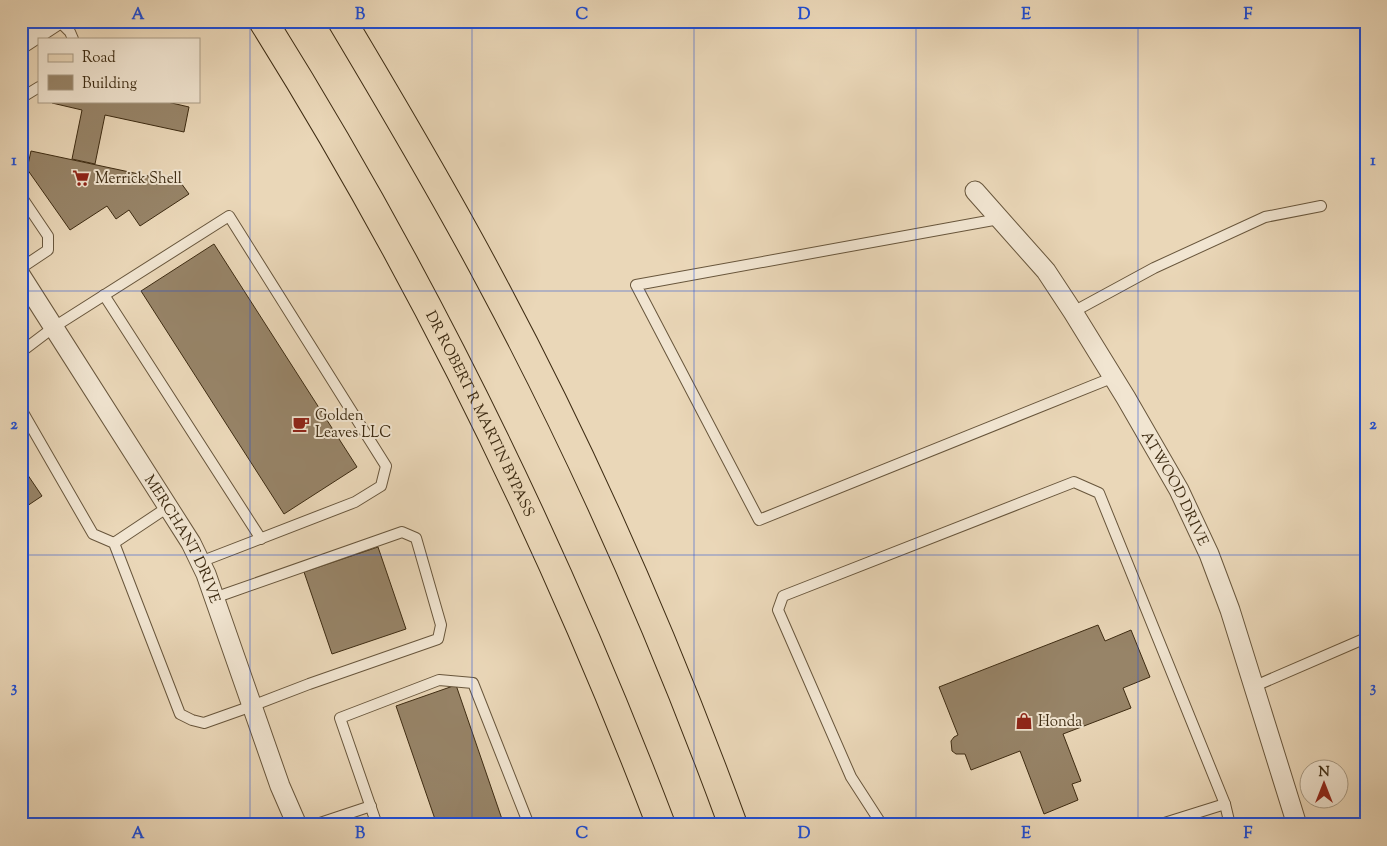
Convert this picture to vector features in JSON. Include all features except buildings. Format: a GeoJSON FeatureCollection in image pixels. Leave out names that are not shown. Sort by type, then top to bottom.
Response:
{"type":"FeatureCollection","features":[{"type":"Feature","properties":{"kind":"main road","name":"DR ROBERT R MARTIN BYPASS"},"geometry":{"type":"LineString","coordinates":[[263,21],[296,74],[390,238],[449,348],[557,572],[603,678],[661,825]]}},
{"type":"Feature","properties":{"kind":"main road"},"geometry":{"type":"LineString","coordinates":[[342,21],[435,177],[493,284],[548,393],[598,497],[652,618],[676,675],[733,825]]}},
{"type":"Feature","properties":{"kind":"street"},"geometry":{"type":"LineString","coordinates":[[21,44],[35,27],[58,21]]}},
{"type":"Feature","properties":{"kind":"street","name":"ATWOOD DRIVE"},"geometry":{"type":"LineString","coordinates":[[975,191],[1046,271],[1114,378],[1179,490],[1230,610],[1298,825]]}},
{"type":"Feature","properties":{"kind":"street","name":"MERCHANT DRIVE"},"geometry":{"type":"LineString","coordinates":[[21,276],[191,544],[214,598],[280,786],[297,825]]}},
{"type":"Feature","properties":{"kind":"lane"},"geometry":{"type":"LineString","coordinates":[[58,21],[70,32],[73,38]]}},
{"type":"Feature","properties":{"kind":"lane"},"geometry":{"type":"LineString","coordinates":[[21,98],[38,88]]}},
{"type":"Feature","properties":{"kind":"lane"},"geometry":{"type":"LineString","coordinates":[[21,196],[48,236],[48,250],[21,268]]}},
{"type":"Feature","properties":{"kind":"lane"},"geometry":{"type":"LineString","coordinates":[[1073,312],[1154,268],[1265,217],[1321,206]]}},
{"type":"Feature","properties":{"kind":"lane"},"geometry":{"type":"LineString","coordinates":[[21,352],[104,295],[229,216],[386,466],[381,486],[355,502],[200,562]]}},
{"type":"Feature","properties":{"kind":"lane"},"geometry":{"type":"LineString","coordinates":[[999,219],[636,285],[760,520],[1114,378]]}},
{"type":"Feature","properties":{"kind":"lane"},"geometry":{"type":"LineString","coordinates":[[104,295],[261,539]]}},
{"type":"Feature","properties":{"kind":"lane"},"geometry":{"type":"LineString","coordinates":[[21,409],[93,534],[114,544],[170,693],[180,714],[204,723],[438,639],[441,625],[416,538],[402,532],[214,598]]}},
{"type":"Feature","properties":{"kind":"lane"},"geometry":{"type":"LineString","coordinates":[[882,825],[851,777],[778,610],[783,596],[1074,482],[1099,493],[1225,804],[1230,825]]}},
{"type":"Feature","properties":{"kind":"lane"},"geometry":{"type":"LineString","coordinates":[[114,544],[168,507]]}},
{"type":"Feature","properties":{"kind":"lane"},"geometry":{"type":"LineString","coordinates":[[1254,686],[1366,638]]}},
{"type":"Feature","properties":{"kind":"lane"},"geometry":{"type":"LineString","coordinates":[[377,825],[340,718],[439,680],[474,683],[529,825]]}},
{"type":"Feature","properties":{"kind":"lane"},"geometry":{"type":"LineString","coordinates":[[1158,825],[1225,804]]}},
{"type":"Feature","properties":{"kind":"lane"},"geometry":{"type":"LineString","coordinates":[[314,825],[371,806]]}},
{"type":"Feature","properties":{"kind":"place","name":"Merrick Shell"},"geometry":{"type":"Point","coordinates":[81,178]}},
{"type":"Feature","properties":{"kind":"place","name":"Golden Leaves LLC"},"geometry":{"type":"Point","coordinates":[301,424]}},
{"type":"Feature","properties":{"kind":"place","name":"Honda"},"geometry":{"type":"Point","coordinates":[1024,721]}}]}
